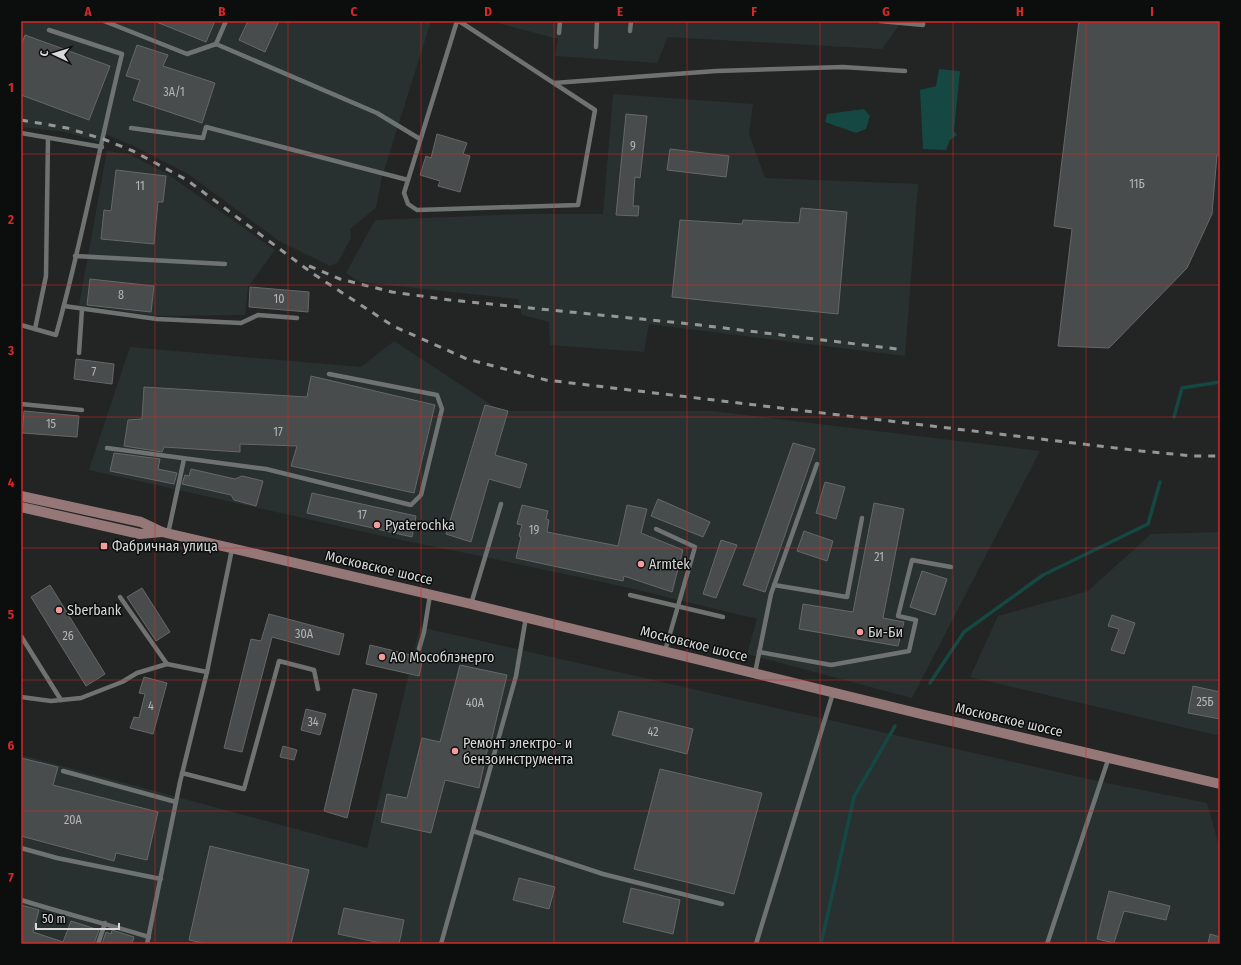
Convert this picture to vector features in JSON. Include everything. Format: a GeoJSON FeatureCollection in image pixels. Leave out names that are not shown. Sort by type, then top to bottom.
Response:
{"type":"FeatureCollection","features":[{"type":"Feature","properties":{"kind":"main road","name":"Московское шоссе"},"geometry":{"type":"LineString","coordinates":[[21,496],[141,522],[165,531],[232,548],[471,604],[921,714],[1220,784]]}},
{"type":"Feature","properties":{"kind":"main road","name":"Московское шоссе"},"geometry":{"type":"LineString","coordinates":[[21,507],[140,534],[165,531]]}},
{"type":"Feature","properties":{"kind":"lane"},"geometry":{"type":"LineString","coordinates":[[104,21],[187,54],[216,44],[377,113],[420,139]]}},
{"type":"Feature","properties":{"kind":"lane"},"geometry":{"type":"LineString","coordinates":[[216,44],[226,21]]}},
{"type":"Feature","properties":{"kind":"lane"},"geometry":{"type":"LineString","coordinates":[[458,21],[554,84],[595,110],[578,205],[417,210],[408,204],[404,193],[458,21]]}},
{"type":"Feature","properties":{"kind":"lane"},"geometry":{"type":"LineString","coordinates":[[559,33],[560,21]]}},
{"type":"Feature","properties":{"kind":"lane"},"geometry":{"type":"LineString","coordinates":[[596,47],[597,21]]}},
{"type":"Feature","properties":{"kind":"lane"},"geometry":{"type":"LineString","coordinates":[[630,31],[631,21]]}},
{"type":"Feature","properties":{"kind":"lane"},"geometry":{"type":"LineString","coordinates":[[880,21],[922,25],[923,21]]}},
{"type":"Feature","properties":{"kind":"lane"},"geometry":{"type":"LineString","coordinates":[[21,325],[56,335],[102,147],[111,99],[122,54],[48,30]]}},
{"type":"Feature","properties":{"kind":"lane"},"geometry":{"type":"LineString","coordinates":[[554,84],[701,72],[748,70],[843,67],[905,71]]}},
{"type":"Feature","properties":{"kind":"lane"},"geometry":{"type":"LineString","coordinates":[[131,128],[203,138],[206,127],[408,180]]}},
{"type":"Feature","properties":{"kind":"lane"},"geometry":{"type":"LineString","coordinates":[[21,133],[102,147]]}},
{"type":"Feature","properties":{"kind":"lane"},"geometry":{"type":"LineString","coordinates":[[36,329],[46,276],[48,138]]}},
{"type":"Feature","properties":{"kind":"lane"},"geometry":{"type":"LineString","coordinates":[[75,256],[225,264]]}},
{"type":"Feature","properties":{"kind":"lane"},"geometry":{"type":"LineString","coordinates":[[64,306],[157,319],[241,323],[258,315],[297,318]]}},
{"type":"Feature","properties":{"kind":"lane"},"geometry":{"type":"LineString","coordinates":[[79,353],[82,309]]}},
{"type":"Feature","properties":{"kind":"lane"},"geometry":{"type":"LineString","coordinates":[[107,448],[266,469],[411,505],[421,495],[442,409],[437,395],[329,374]]}},
{"type":"Feature","properties":{"kind":"lane"},"geometry":{"type":"LineString","coordinates":[[21,404],[82,410]]}},
{"type":"Feature","properties":{"kind":"lane"},"geometry":{"type":"LineString","coordinates":[[165,531],[184,458]]}},
{"type":"Feature","properties":{"kind":"lane"},"geometry":{"type":"LineString","coordinates":[[755,673],[771,594],[817,464]]}},
{"type":"Feature","properties":{"kind":"lane"},"geometry":{"type":"LineString","coordinates":[[471,604],[501,504]]}},
{"type":"Feature","properties":{"kind":"lane"},"geometry":{"type":"LineString","coordinates":[[774,585],[847,597],[862,518]]}},
{"type":"Feature","properties":{"kind":"lane"},"geometry":{"type":"LineString","coordinates":[[656,529],[695,547],[665,651]]}},
{"type":"Feature","properties":{"kind":"lane"},"geometry":{"type":"LineString","coordinates":[[147,944],[182,773],[207,672],[232,548]]}},
{"type":"Feature","properties":{"kind":"lane"},"geometry":{"type":"LineString","coordinates":[[759,652],[831,665],[909,651],[916,620],[898,616],[912,560],[951,567]]}},
{"type":"Feature","properties":{"kind":"lane"},"geometry":{"type":"LineString","coordinates":[[419,649],[424,632],[430,595]]}},
{"type":"Feature","properties":{"kind":"lane"},"geometry":{"type":"LineString","coordinates":[[630,595],[723,617]]}},
{"type":"Feature","properties":{"kind":"lane"},"geometry":{"type":"LineString","coordinates":[[120,597],[167,664]]}},
{"type":"Feature","properties":{"kind":"lane"},"geometry":{"type":"LineString","coordinates":[[441,944],[516,676],[526,618]]}},
{"type":"Feature","properties":{"kind":"lane"},"geometry":{"type":"LineString","coordinates":[[21,636],[61,700]]}},
{"type":"Feature","properties":{"kind":"lane"},"geometry":{"type":"LineString","coordinates":[[182,773],[244,789],[279,661],[314,670],[318,689]]}},
{"type":"Feature","properties":{"kind":"lane"},"geometry":{"type":"LineString","coordinates":[[21,697],[51,701],[81,698],[122,682],[137,673],[167,664],[207,672]]}},
{"type":"Feature","properties":{"kind":"lane"},"geometry":{"type":"LineString","coordinates":[[756,944],[834,692]]}},
{"type":"Feature","properties":{"kind":"lane"},"geometry":{"type":"LineString","coordinates":[[1047,944],[1109,757]]}},
{"type":"Feature","properties":{"kind":"lane"},"geometry":{"type":"LineString","coordinates":[[63,772],[176,802]]}},
{"type":"Feature","properties":{"kind":"lane"},"geometry":{"type":"LineString","coordinates":[[473,831],[603,874],[722,904]]}},
{"type":"Feature","properties":{"kind":"lane"},"geometry":{"type":"LineString","coordinates":[[21,848],[57,858],[161,878]]}},
{"type":"Feature","properties":{"kind":"lane"},"geometry":{"type":"LineString","coordinates":[[21,900],[67,914],[105,923],[149,937]]}},
{"type":"Feature","properties":{"kind":"lane"},"geometry":{"type":"LineString","coordinates":[[98,944],[105,923]]}},
{"type":"Feature","properties":{"kind":"shaded area"},"geometry":{"type":"Polygon","coordinates":[[[21,21],[431,21],[382,177],[376,208],[350,229],[351,238],[338,262],[330,266],[279,241],[188,174],[134,146],[105,134],[103,143],[66,132],[21,127],[21,21]]]}},
{"type":"Feature","properties":{"kind":"shaded area"},"geometry":{"type":"Polygon","coordinates":[[[490,21],[902,21],[882,49],[668,37],[657,63],[555,56],[558,39],[490,21]]]}},
{"type":"Feature","properties":{"kind":"shaded area"},"geometry":{"type":"Polygon","coordinates":[[[613,94],[753,104],[749,134],[765,178],[918,184],[905,356],[649,324],[644,352],[550,345],[549,322],[522,315],[518,299],[360,282],[346,273],[375,220],[523,214],[603,214],[613,94]]]}},
{"type":"Feature","properties":{"kind":"shaded area"},"geometry":{"type":"Polygon","coordinates":[[[107,151],[129,154],[166,173],[275,250],[248,287],[245,315],[159,316],[79,305],[107,151]]]}},
{"type":"Feature","properties":{"kind":"shaded area"},"geometry":{"type":"Polygon","coordinates":[[[394,341],[493,406],[508,411],[713,411],[1040,451],[912,698],[747,654],[757,619],[625,587],[396,539],[89,470],[130,347],[361,367],[394,341]]]}},
{"type":"Feature","properties":{"kind":"shaded area"},"geometry":{"type":"Polygon","coordinates":[[[1220,532],[1220,736],[970,677],[998,616],[1088,591],[1151,534],[1220,532]]]}},
{"type":"Feature","properties":{"kind":"shaded area"},"geometry":{"type":"Polygon","coordinates":[[[420,627],[1102,782],[1207,803],[1220,849],[1220,944],[21,944],[21,755],[367,848],[420,627]]]}},
{"type":"Feature","properties":{"kind":"water"},"geometry":{"type":"Polygon","coordinates":[[[939,69],[960,71],[954,131],[957,135],[950,140],[946,150],[923,149],[920,90],[936,86],[939,69]]]}},
{"type":"Feature","properties":{"kind":"water"},"geometry":{"type":"Polygon","coordinates":[[[864,109],[870,116],[866,129],[856,133],[825,122],[827,114],[864,109]]]}},
{"type":"Feature","properties":{"kind":"building"},"geometry":{"type":"Polygon","coordinates":[[[154,21],[215,21],[206,42],[154,21]]]}},
{"type":"Feature","properties":{"kind":"building"},"geometry":{"type":"Polygon","coordinates":[[[248,21],[279,21],[265,52],[239,40],[248,21]]]}},
{"type":"Feature","properties":{"kind":"building"},"geometry":{"type":"Polygon","coordinates":[[[1079,21],[1220,21],[1220,155],[1217,155],[1212,214],[1187,268],[1109,348],[1058,346],[1072,229],[1054,226],[1079,21]]]}},
{"type":"Feature","properties":{"kind":"building"},"geometry":{"type":"Polygon","coordinates":[[[25,35],[110,66],[89,120],[21,95],[21,46],[25,35]]]}},
{"type":"Feature","properties":{"kind":"building"},"geometry":{"type":"Polygon","coordinates":[[[137,45],[168,55],[163,66],[215,83],[202,123],[133,100],[140,80],[126,76],[137,45]]]}},
{"type":"Feature","properties":{"kind":"building"},"geometry":{"type":"Polygon","coordinates":[[[626,114],[647,116],[640,178],[635,177],[633,206],[639,206],[638,216],[616,215],[626,114]]]}},
{"type":"Feature","properties":{"kind":"building"},"geometry":{"type":"Polygon","coordinates":[[[437,134],[467,143],[463,154],[470,156],[460,192],[438,186],[440,181],[420,175],[426,156],[431,158],[437,134]]]}},
{"type":"Feature","properties":{"kind":"building"},"geometry":{"type":"Polygon","coordinates":[[[670,149],[729,156],[726,177],[667,170],[670,149]]]}},
{"type":"Feature","properties":{"kind":"building"},"geometry":{"type":"Polygon","coordinates":[[[116,170],[166,176],[163,202],[158,202],[154,244],[101,239],[104,210],[111,211],[116,170]]]}},
{"type":"Feature","properties":{"kind":"building"},"geometry":{"type":"Polygon","coordinates":[[[801,208],[847,212],[838,314],[672,297],[680,220],[742,224],[743,220],[799,223],[801,208]]]}},
{"type":"Feature","properties":{"kind":"building"},"geometry":{"type":"Polygon","coordinates":[[[90,279],[154,286],[151,312],[87,305],[90,279]]]}},
{"type":"Feature","properties":{"kind":"building"},"geometry":{"type":"Polygon","coordinates":[[[250,287],[309,292],[308,312],[249,307],[250,287]]]}},
{"type":"Feature","properties":{"kind":"building"},"geometry":{"type":"Polygon","coordinates":[[[76,359],[114,364],[112,384],[74,379],[76,359]]]}},
{"type":"Feature","properties":{"kind":"building"},"geometry":{"type":"Polygon","coordinates":[[[311,376],[435,405],[414,493],[291,466],[297,446],[240,444],[240,452],[164,447],[162,452],[124,446],[128,420],[142,419],[144,387],[307,397],[311,376]]]}},
{"type":"Feature","properties":{"kind":"building"},"geometry":{"type":"Polygon","coordinates":[[[485,405],[508,411],[495,455],[527,464],[520,488],[489,479],[471,542],[446,534],[485,405]]]}},
{"type":"Feature","properties":{"kind":"building"},"geometry":{"type":"Polygon","coordinates":[[[24,411],[79,416],[77,437],[22,433],[24,411]]]}},
{"type":"Feature","properties":{"kind":"building"},"geometry":{"type":"Polygon","coordinates":[[[793,443],[815,449],[765,592],[743,585],[793,443]]]}},
{"type":"Feature","properties":{"kind":"building"},"geometry":{"type":"Polygon","coordinates":[[[114,453],[160,459],[158,469],[177,473],[174,484],[110,471],[114,453]]]}},
{"type":"Feature","properties":{"kind":"building"},"geometry":{"type":"Polygon","coordinates":[[[191,469],[235,479],[242,476],[263,481],[256,506],[234,500],[231,495],[182,484],[185,475],[189,476],[191,469]]]}},
{"type":"Feature","properties":{"kind":"building"},"geometry":{"type":"Polygon","coordinates":[[[825,482],[845,487],[836,519],[816,513],[825,482]]]}},
{"type":"Feature","properties":{"kind":"building"},"geometry":{"type":"Polygon","coordinates":[[[312,493],[416,516],[412,537],[307,513],[312,493]]]}},
{"type":"Feature","properties":{"kind":"building"},"geometry":{"type":"Polygon","coordinates":[[[658,499],[710,522],[703,537],[651,516],[658,499]]]}},
{"type":"Feature","properties":{"kind":"building"},"geometry":{"type":"Polygon","coordinates":[[[874,503],[904,509],[883,618],[904,622],[898,646],[799,629],[803,604],[853,612],[874,503]]]}},
{"type":"Feature","properties":{"kind":"building"},"geometry":{"type":"Polygon","coordinates":[[[522,505],[548,511],[546,519],[549,520],[547,532],[618,546],[627,505],[647,509],[641,533],[683,550],[672,592],[624,576],[623,581],[516,558],[522,525],[517,524],[522,505]]]}},
{"type":"Feature","properties":{"kind":"building"},"geometry":{"type":"Polygon","coordinates":[[[804,531],[833,541],[827,561],[797,551],[804,531]]]}},
{"type":"Feature","properties":{"kind":"building"},"geometry":{"type":"Polygon","coordinates":[[[721,540],[737,545],[716,598],[703,594],[721,540]]]}},
{"type":"Feature","properties":{"kind":"building"},"geometry":{"type":"Polygon","coordinates":[[[922,571],[947,579],[935,615],[910,607],[922,571]]]}},
{"type":"Feature","properties":{"kind":"building"},"geometry":{"type":"Polygon","coordinates":[[[50,585],[105,674],[86,686],[31,597],[50,585]]]}},
{"type":"Feature","properties":{"kind":"building"},"geometry":{"type":"Polygon","coordinates":[[[142,588],[170,632],[156,641],[127,597],[142,588]]]}},
{"type":"Feature","properties":{"kind":"building"},"geometry":{"type":"Polygon","coordinates":[[[269,614],[344,634],[339,655],[272,637],[242,752],[224,748],[251,639],[261,641],[269,614]]]}},
{"type":"Feature","properties":{"kind":"building"},"geometry":{"type":"Polygon","coordinates":[[[1112,615],[1135,623],[1124,654],[1111,650],[1119,629],[1108,626],[1112,615]]]}},
{"type":"Feature","properties":{"kind":"building"},"geometry":{"type":"Polygon","coordinates":[[[370,645],[423,658],[419,676],[366,664],[370,645]]]}},
{"type":"Feature","properties":{"kind":"building"},"geometry":{"type":"Polygon","coordinates":[[[460,665],[507,675],[491,742],[489,742],[479,788],[445,780],[431,833],[381,822],[387,794],[407,798],[422,738],[440,742],[460,665]]]}},
{"type":"Feature","properties":{"kind":"building"},"geometry":{"type":"Polygon","coordinates":[[[144,677],[167,683],[153,734],[130,728],[134,717],[139,718],[145,694],[139,693],[144,677]]]}},
{"type":"Feature","properties":{"kind":"building"},"geometry":{"type":"Polygon","coordinates":[[[1193,686],[1220,692],[1220,719],[1188,713],[1193,686]]]}},
{"type":"Feature","properties":{"kind":"building"},"geometry":{"type":"Polygon","coordinates":[[[353,689],[377,694],[347,818],[324,811],[353,689]]]}},
{"type":"Feature","properties":{"kind":"building"},"geometry":{"type":"Polygon","coordinates":[[[306,709],[326,714],[320,735],[301,730],[306,709]]]}},
{"type":"Feature","properties":{"kind":"building"},"geometry":{"type":"Polygon","coordinates":[[[619,711],[693,729],[687,754],[612,735],[619,711]]]}},
{"type":"Feature","properties":{"kind":"building"},"geometry":{"type":"Polygon","coordinates":[[[283,746],[297,750],[294,760],[280,757],[283,746]]]}},
{"type":"Feature","properties":{"kind":"building"},"geometry":{"type":"Polygon","coordinates":[[[21,758],[58,767],[53,785],[158,812],[147,860],[116,853],[114,861],[21,836],[21,758]]]}},
{"type":"Feature","properties":{"kind":"building"},"geometry":{"type":"Polygon","coordinates":[[[660,769],[762,793],[734,894],[634,869],[660,769]]]}},
{"type":"Feature","properties":{"kind":"building"},"geometry":{"type":"Polygon","coordinates":[[[210,846],[309,870],[291,944],[207,944],[189,940],[210,846]]]}},
{"type":"Feature","properties":{"kind":"building"},"geometry":{"type":"Polygon","coordinates":[[[519,878],[555,887],[549,909],[513,900],[519,878]]]}},
{"type":"Feature","properties":{"kind":"building"},"geometry":{"type":"Polygon","coordinates":[[[631,888],[680,900],[673,934],[623,922],[631,888]]]}},
{"type":"Feature","properties":{"kind":"building"},"geometry":{"type":"Polygon","coordinates":[[[1109,891],[1170,906],[1166,920],[1124,911],[1114,943],[1097,939],[1109,891]]]}},
{"type":"Feature","properties":{"kind":"building"},"geometry":{"type":"Polygon","coordinates":[[[21,905],[39,910],[33,932],[63,942],[71,921],[99,930],[94,944],[21,944],[21,905]]]}},
{"type":"Feature","properties":{"kind":"building"},"geometry":{"type":"Polygon","coordinates":[[[344,908],[404,920],[399,944],[385,944],[338,934],[344,908]]]}},
{"type":"Feature","properties":{"kind":"building"},"geometry":{"type":"Polygon","coordinates":[[[112,930],[134,937],[132,944],[102,944],[106,932],[111,934],[112,930]]]}},
{"type":"Feature","properties":{"kind":"building"},"geometry":{"type":"Polygon","coordinates":[[[1210,934],[1220,937],[1220,944],[1208,944],[1210,934]]]}},
{"type":"Feature","properties":{"kind":"waterway"},"geometry":{"type":"LineString","coordinates":[[1174,417],[1182,388],[1220,382]]}},
{"type":"Feature","properties":{"kind":"waterway"},"geometry":{"type":"LineString","coordinates":[[930,683],[964,632],[1043,575],[1148,524],[1160,482]]}},
{"type":"Feature","properties":{"kind":"waterway"},"geometry":{"type":"LineString","coordinates":[[821,944],[854,797],[895,726]]}},
{"type":"Feature","properties":{"kind":"railway"},"geometry":{"type":"LineString","coordinates":[[21,120],[67,128],[103,139],[133,151],[187,180],[312,273],[393,326],[467,359],[546,380],[1141,451],[1193,456],[1220,456]]}},
{"type":"Feature","properties":{"kind":"railway"},"geometry":{"type":"LineString","coordinates":[[309,266],[340,279],[392,292],[450,300],[691,324],[897,349]]}},
{"type":"Feature","properties":{"kind":"place","name":"Pyaterochka"},"geometry":{"type":"Point","coordinates":[377,525]}},
{"type":"Feature","properties":{"kind":"place","name":"Фабричная улица"},"geometry":{"type":"Point","coordinates":[104,546]}},
{"type":"Feature","properties":{"kind":"place","name":"Armtek"},"geometry":{"type":"Point","coordinates":[641,564]}},
{"type":"Feature","properties":{"kind":"place","name":"Sberbank"},"geometry":{"type":"Point","coordinates":[59,610]}},
{"type":"Feature","properties":{"kind":"place","name":"Би-Би"},"geometry":{"type":"Point","coordinates":[860,632]}},
{"type":"Feature","properties":{"kind":"place","name":"АО Мособлэнерго"},"geometry":{"type":"Point","coordinates":[382,657]}},
{"type":"Feature","properties":{"kind":"place","name":"Ремонт электро- и бензоинструмента"},"geometry":{"type":"Point","coordinates":[455,751]}}]}
